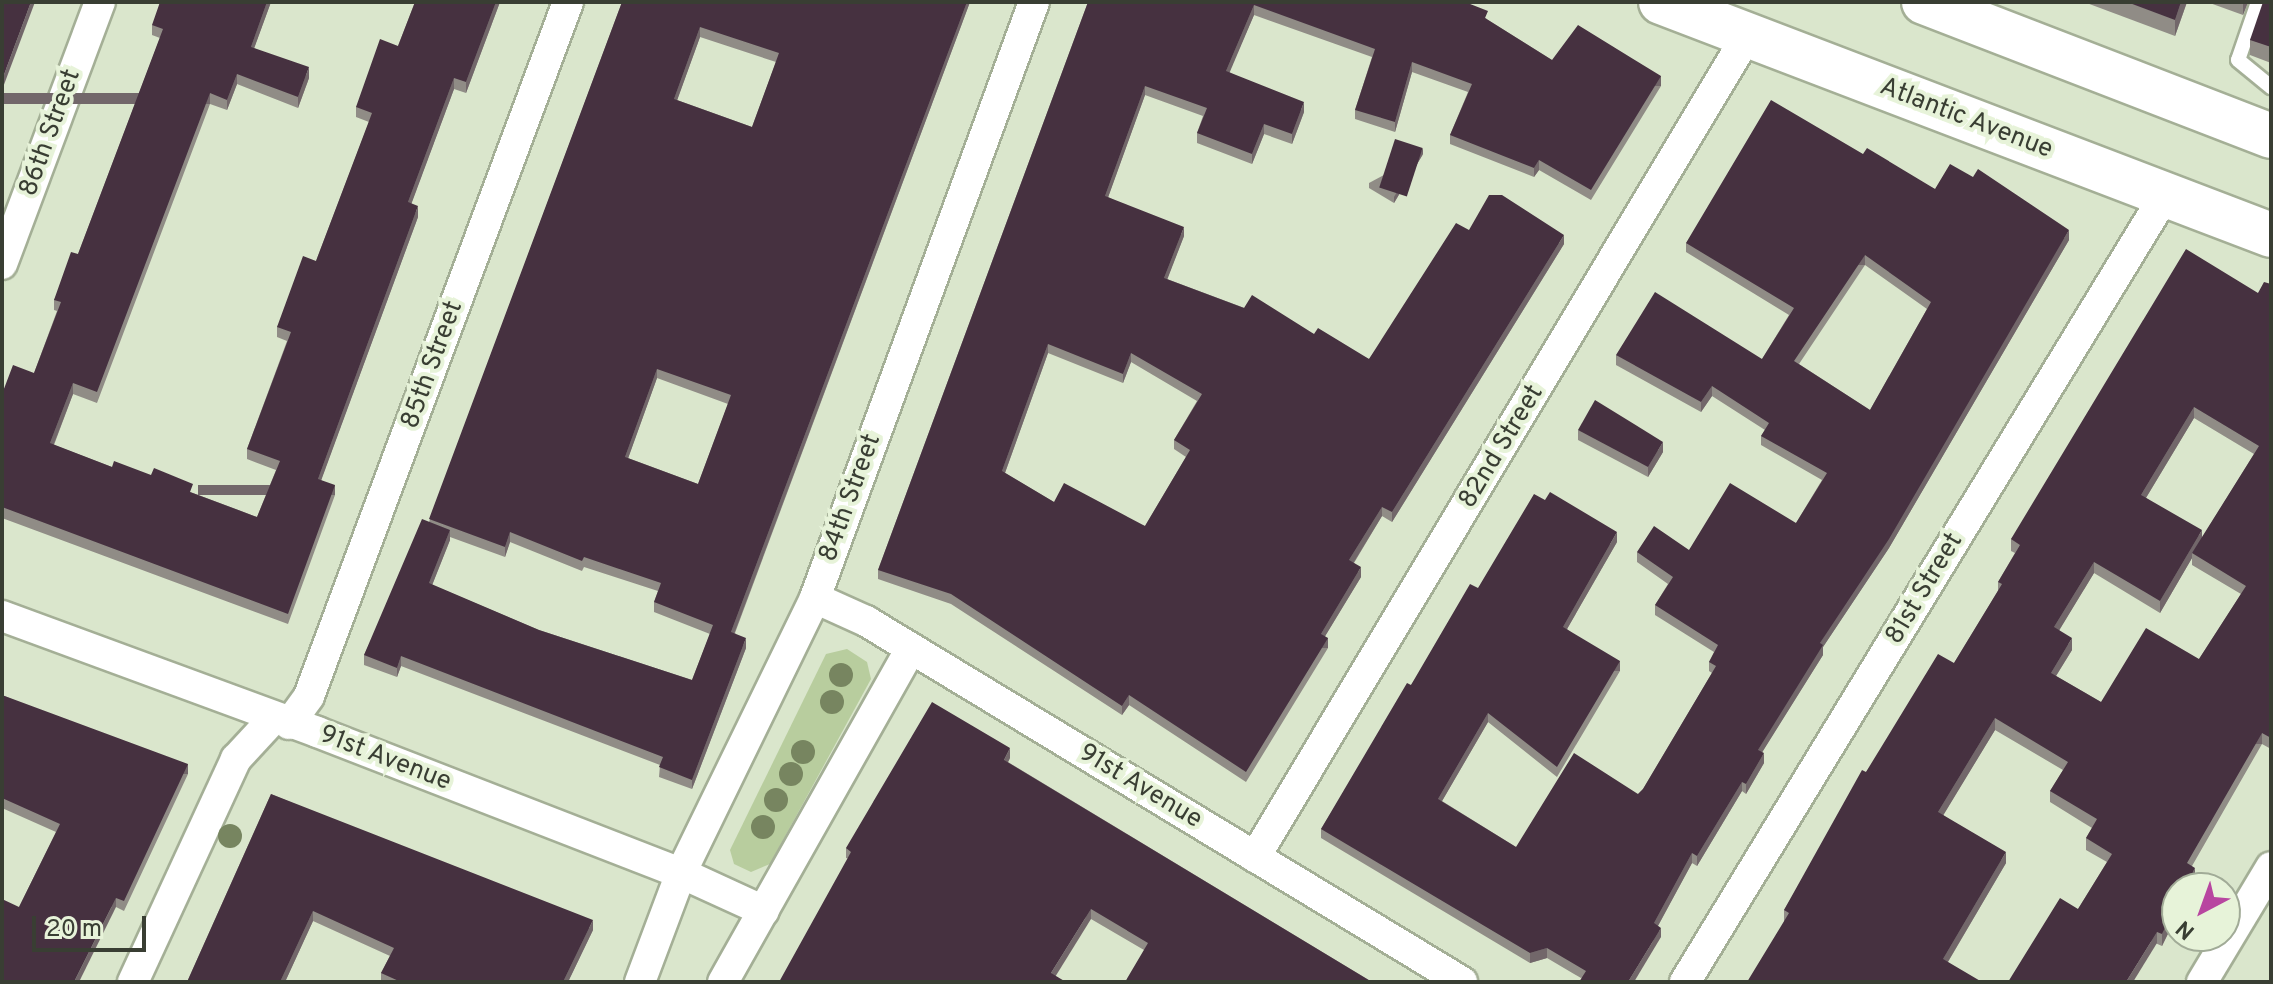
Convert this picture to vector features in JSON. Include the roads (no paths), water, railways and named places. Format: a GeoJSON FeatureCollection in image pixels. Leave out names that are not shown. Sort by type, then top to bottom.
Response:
{"type":"FeatureCollection","features":[{"type":"Feature","properties":{"kind":"main road","name":"Atlantic Avenue"},"geometry":{"type":"LineString","coordinates":[[1661,2],[2271,235]]}},
{"type":"Feature","properties":{"kind":"main road"},"geometry":{"type":"LineString","coordinates":[[1937,4],[2271,136]]}},
{"type":"Feature","properties":{"kind":"street","name":"86th Street"},"geometry":{"type":"LineString","coordinates":[[2,264],[100,2]]}},
{"type":"Feature","properties":{"kind":"street","name":"85th Street"},"geometry":{"type":"LineString","coordinates":[[133,982],[236,759],[282,721],[314,683],[568,2]]}},
{"type":"Feature","properties":{"kind":"street","name":"84th Street"},"geometry":{"type":"LineString","coordinates":[[640,982],[681,873],[815,598],[1034,2]]}},
{"type":"Feature","properties":{"kind":"street","name":"82nd Street"},"geometry":{"type":"LineString","coordinates":[[1255,857],[1747,36]]}},
{"type":"Feature","properties":{"kind":"street","name":"81st Street"},"geometry":{"type":"LineString","coordinates":[[1685,982],[2165,195]]}},
{"type":"Feature","properties":{"kind":"street","name":"91st Avenue"},"geometry":{"type":"LineString","coordinates":[[815,598],[844,608],[1462,982]]}},
{"type":"Feature","properties":{"kind":"street","name":"91st Avenue"},"geometry":{"type":"LineString","coordinates":[[2,616],[681,873],[764,911]]}},
{"type":"Feature","properties":{"kind":"street"},"geometry":{"type":"LineString","coordinates":[[723,982],[911,648]]}},
{"type":"Feature","properties":{"kind":"street"},"geometry":{"type":"LineString","coordinates":[[2202,982],[2271,867]]}},
{"type":"Feature","properties":{"kind":"lane"},"geometry":{"type":"LineString","coordinates":[[2258,2],[2238,60],[2271,87]]}}]}
